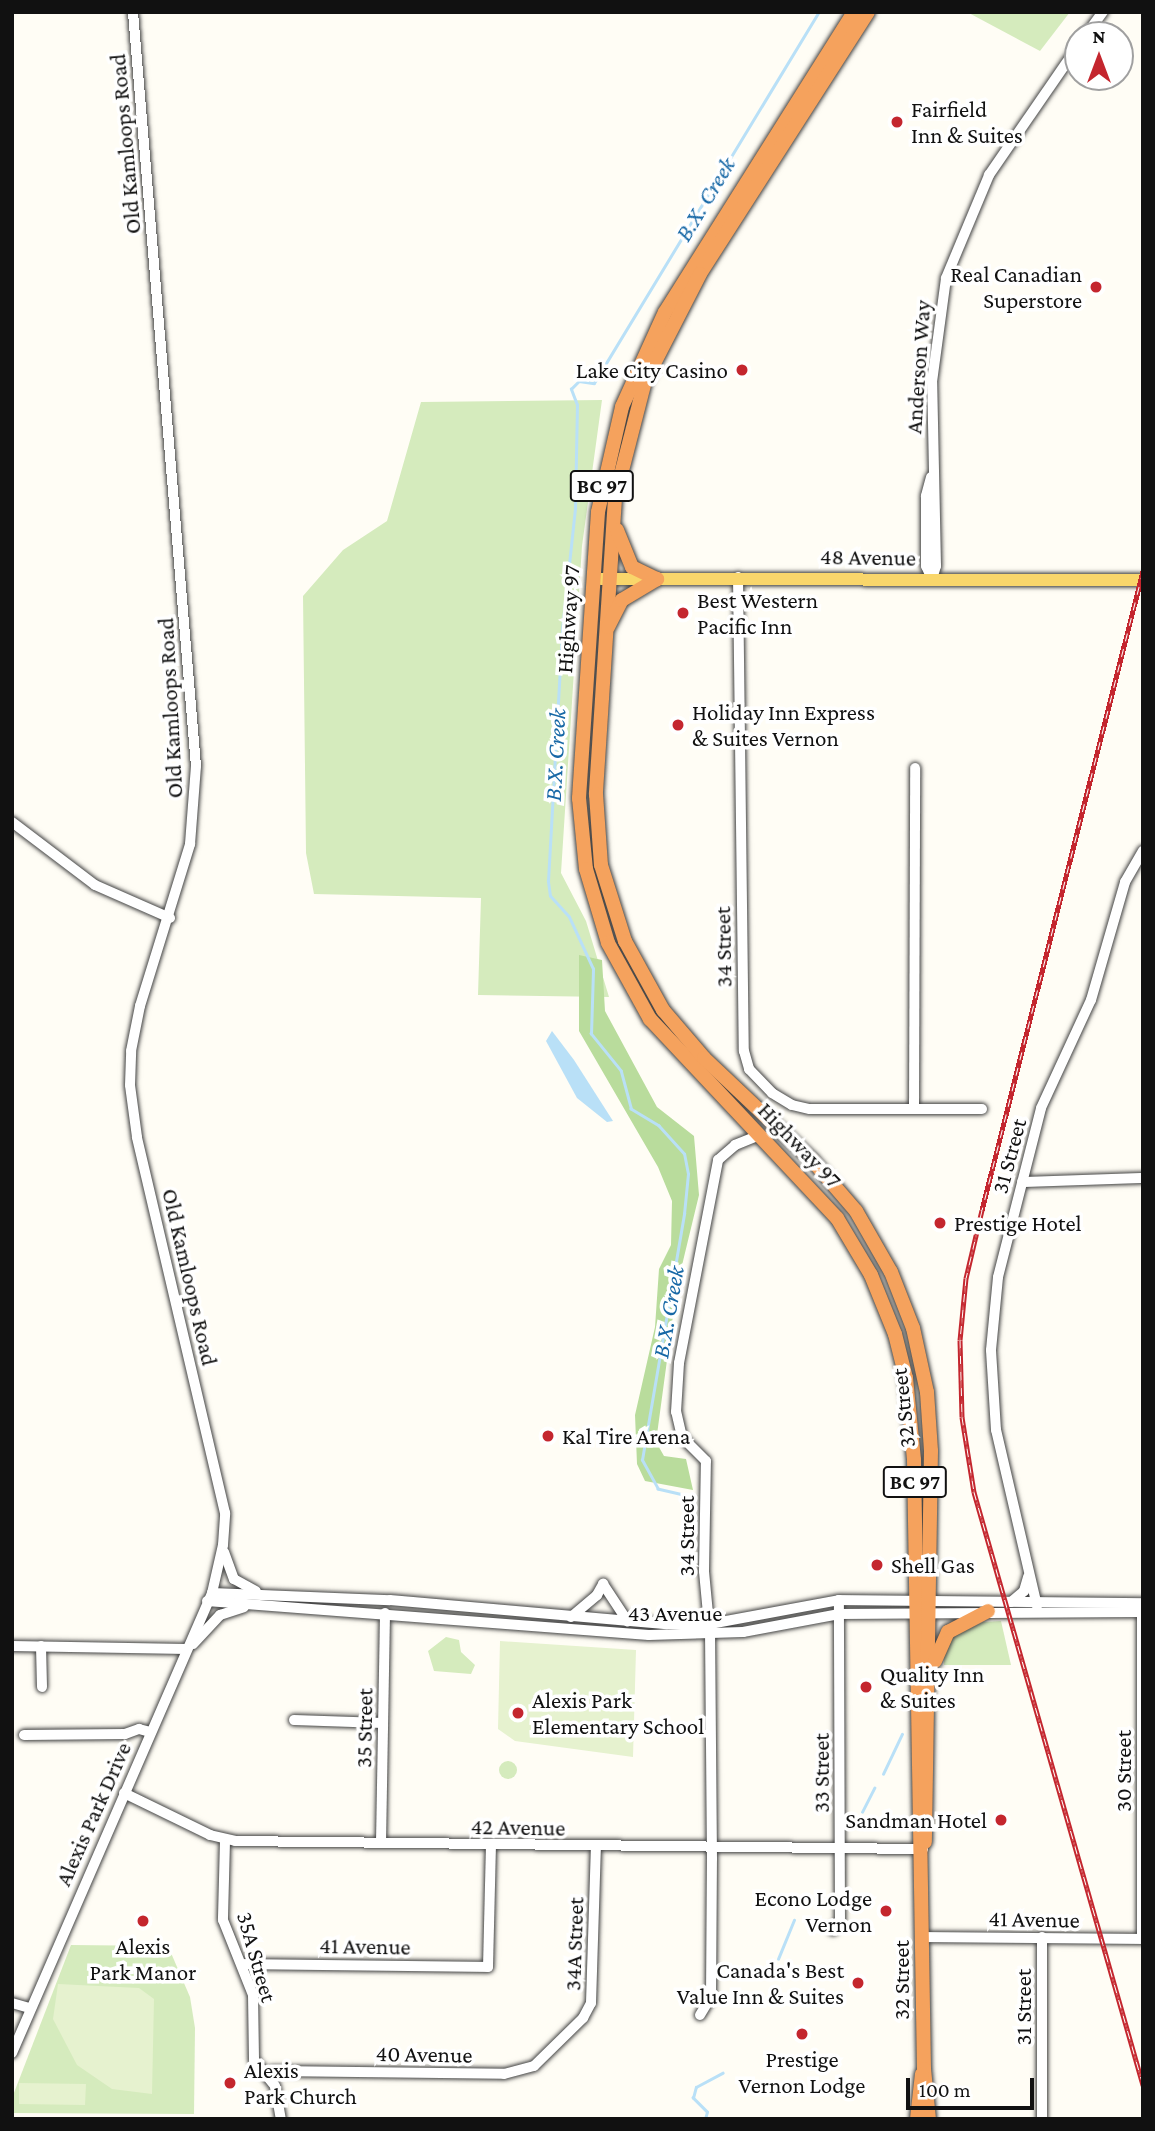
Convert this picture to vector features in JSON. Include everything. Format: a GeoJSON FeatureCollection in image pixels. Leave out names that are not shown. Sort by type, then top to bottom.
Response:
{"type":"FeatureCollection","features":[{"type":"Feature","properties":{"kind":"highway","name":"BC 97"},"geometry":{"type":"LineString","coordinates":[[774,147],[854,12]]}},
{"type":"Feature","properties":{"kind":"highway","name":"BC 97"},"geometry":{"type":"LineString","coordinates":[[774,147],[868,12]]}},
{"type":"Feature","properties":{"kind":"highway","name":"Highway 97"},"geometry":{"type":"LineString","coordinates":[[774,147],[700,274],[645,381],[600,579],[604,641],[596,794],[601,865],[625,941],[663,1010],[704,1058],[812,1160]]}},
{"type":"Feature","properties":{"kind":"highway","name":"Highway 97"},"geometry":{"type":"LineString","coordinates":[[774,147],[665,312],[626,397],[604,470],[600,579],[579,798],[586,869],[608,943],[650,1020],[837,1218]]}},
{"type":"Feature","properties":{"kind":"highway"},"geometry":{"type":"LineString","coordinates":[[614,510],[624,556],[632,566],[657,579]]}},
{"type":"Feature","properties":{"kind":"highway"},"geometry":{"type":"LineString","coordinates":[[604,641],[621,600],[657,579]]}},
{"type":"Feature","properties":{"kind":"highway","name":"32 Street"},"geometry":{"type":"LineString","coordinates":[[812,1160],[873,1239],[913,1328],[930,1422],[918,1822],[923,1849],[924,2069],[929,2119]]}},
{"type":"Feature","properties":{"kind":"highway","name":"32 Street"},"geometry":{"type":"LineString","coordinates":[[837,1218],[871,1275],[895,1334],[911,1415],[929,1683],[928,1822],[923,1849]]}},
{"type":"Feature","properties":{"kind":"highway"},"geometry":{"type":"LineString","coordinates":[[929,1683],[942,1639],[959,1623],[988,1611]]}},
{"type":"Feature","properties":{"kind":"highway","name":"32 Street"},"geometry":{"type":"LineString","coordinates":[[917,2119],[924,2069]]}},
{"type":"Feature","properties":{"kind":"main road","name":"48 Avenue"},"geometry":{"type":"LineString","coordinates":[[600,579],[738,577],[1143,580]]}},
{"type":"Feature","properties":{"kind":"street","name":"Old Kamloops Road"},"geometry":{"type":"LineString","coordinates":[[133,12],[196,766],[190,844],[170,918],[140,1006],[131,1051],[130,1085],[137,1137],[225,1514],[223,1545],[209,1597]]}},
{"type":"Feature","properties":{"kind":"street","name":"Anderson Way"},"geometry":{"type":"LineString","coordinates":[[932,579],[936,566],[932,476],[935,346],[950,266],[989,175],[1064,66]]}},
{"type":"Feature","properties":{"kind":"street","name":"34 Street"},"geometry":{"type":"LineString","coordinates":[[738,577],[741,928],[744,1051],[749,1069],[772,1093],[792,1105],[982,1109]]}},
{"type":"Feature","properties":{"kind":"street"},"geometry":{"type":"LineString","coordinates":[[914,1109],[915,768]]}},
{"type":"Feature","properties":{"kind":"street"},"geometry":{"type":"LineString","coordinates":[[12,822],[95,885],[170,918]]}},
{"type":"Feature","properties":{"kind":"street","name":"31 Street"},"geometry":{"type":"LineString","coordinates":[[1037,1606],[996,1430],[991,1350],[998,1277],[1041,1108],[1091,1000],[1125,882],[1143,851]]}},
{"type":"Feature","properties":{"kind":"street","name":"34 Street"},"geometry":{"type":"LineString","coordinates":[[700,2015],[711,1997],[713,1849],[710,1630],[704,1571],[706,1461],[682,1437],[676,1412],[679,1363],[718,1160],[735,1146],[760,1135]]}},
{"type":"Feature","properties":{"kind":"street"},"geometry":{"type":"LineString","coordinates":[[1022,1181],[1143,1178]]}},
{"type":"Feature","properties":{"kind":"street"},"geometry":{"type":"LineString","coordinates":[[895,1334],[913,1328]]}},
{"type":"Feature","properties":{"kind":"street"},"geometry":{"type":"LineString","coordinates":[[223,1545],[229,1572],[245,1588],[261,1593]]}},
{"type":"Feature","properties":{"kind":"street"},"geometry":{"type":"LineString","coordinates":[[1011,1602],[1024,1591],[1028,1573]]}},
{"type":"Feature","properties":{"kind":"street"},"geometry":{"type":"LineString","coordinates":[[571,1617],[603,1584],[628,1622]]}},
{"type":"Feature","properties":{"kind":"street","name":"43 Avenue"},"geometry":{"type":"LineString","coordinates":[[209,1597],[261,1593],[710,1630],[839,1600],[988,1611],[1037,1606],[1142,1603]]}},
{"type":"Feature","properties":{"kind":"street","name":"43 Avenue"},"geometry":{"type":"LineString","coordinates":[[209,1597],[250,1605],[649,1635],[923,1606],[1011,1602],[1142,1612]]}},
{"type":"Feature","properties":{"kind":"street","name":"Alexis Park Drive"},"geometry":{"type":"LineString","coordinates":[[12,2053],[29,2008],[209,1597]]}},
{"type":"Feature","properties":{"kind":"street","name":"33 Street"},"geometry":{"type":"LineString","coordinates":[[832,1930],[840,1921],[839,1600]]}},
{"type":"Feature","properties":{"kind":"street","name":"30 Street"},"geometry":{"type":"LineString","coordinates":[[1142,1603],[1142,1939]]}},
{"type":"Feature","properties":{"kind":"street"},"geometry":{"type":"LineString","coordinates":[[12,1646],[185,1654],[207,1625],[220,1615],[250,1605]]}},
{"type":"Feature","properties":{"kind":"street","name":"35 Street"},"geometry":{"type":"LineString","coordinates":[[381,1843],[385,1614]]}},
{"type":"Feature","properties":{"kind":"street"},"geometry":{"type":"LineString","coordinates":[[41,1646],[42,1687]]}},
{"type":"Feature","properties":{"kind":"street"},"geometry":{"type":"LineString","coordinates":[[294,1720],[383,1723]]}},
{"type":"Feature","properties":{"kind":"street"},"geometry":{"type":"LineString","coordinates":[[24,1735],[125,1734],[139,1729],[150,1732]]}},
{"type":"Feature","properties":{"kind":"street","name":"42 Avenue"},"geometry":{"type":"LineString","coordinates":[[124,1793],[225,1840],[596,1848],[923,1849]]}},
{"type":"Feature","properties":{"kind":"street","name":"35A Street"},"geometry":{"type":"LineString","coordinates":[[225,1840],[223,1920],[242,1964],[254,2005],[254,2060],[267,2075],[281,2103],[281,2119]]}},
{"type":"Feature","properties":{"kind":"street","name":"41 Avenue"},"geometry":{"type":"LineString","coordinates":[[242,1964],[488,1967],[491,1845]]}},
{"type":"Feature","properties":{"kind":"street","name":"34A Street"},"geometry":{"type":"LineString","coordinates":[[567,2034],[591,2003],[596,1848]]}},
{"type":"Feature","properties":{"kind":"street","name":"41 Avenue"},"geometry":{"type":"LineString","coordinates":[[924,1937],[1142,1939]]}},
{"type":"Feature","properties":{"kind":"street","name":"31 Street"},"geometry":{"type":"LineString","coordinates":[[1042,1937],[1042,2119]]}},
{"type":"Feature","properties":{"kind":"street"},"geometry":{"type":"LineString","coordinates":[[12,2003],[29,2008]]}},
{"type":"Feature","properties":{"kind":"street","name":"40 Avenue"},"geometry":{"type":"LineString","coordinates":[[267,2075],[273,2071],[520,2073],[534,2066],[567,2034]]}},
{"type":"Feature","properties":{"kind":"green space"},"geometry":{"type":"Polygon","coordinates":[[[967,12],[1070,12],[1040,51],[967,12]]]}},
{"type":"Feature","properties":{"kind":"green space"},"geometry":{"type":"Polygon","coordinates":[[[602,400],[582,546],[561,873],[586,921],[609,997],[478,995],[481,898],[314,894],[306,853],[303,596],[343,550],[387,521],[421,402],[602,400]]]}},
{"type":"Feature","properties":{"kind":"green space"},"geometry":{"type":"Polygon","coordinates":[[[579,955],[602,960],[605,1011],[657,1107],[694,1136],[699,1195],[677,1286],[656,1442],[664,1456],[686,1459],[693,1490],[645,1481],[637,1464],[635,1415],[655,1327],[659,1269],[671,1245],[672,1201],[658,1167],[579,1031],[579,955]]]}},
{"type":"Feature","properties":{"kind":"green space"},"geometry":{"type":"Polygon","coordinates":[[[1001,1621],[1011,1665],[944,1665],[944,1652],[954,1636],[983,1622],[1001,1621]]]}},
{"type":"Feature","properties":{"kind":"green space"},"geometry":{"type":"Polygon","coordinates":[[[446,1637],[459,1640],[461,1652],[475,1665],[471,1674],[434,1671],[428,1651],[446,1637]]]}},
{"type":"Feature","properties":{"kind":"green space"},"geometry":{"type":"Polygon","coordinates":[[[500,1641],[636,1650],[633,1757],[515,1741],[498,1729],[500,1641]]]}},
{"type":"Feature","properties":{"kind":"green space"},"geometry":{"type":"Polygon","coordinates":[[[508,1761],[514,1764],[517,1770],[514,1776],[508,1779],[502,1776],[499,1770],[502,1764],[508,1761]]]}},
{"type":"Feature","properties":{"kind":"green space"},"geometry":{"type":"Polygon","coordinates":[[[71,1945],[168,1946],[190,1997],[195,2028],[194,2114],[12,2113],[12,2098],[71,1945]]]}},
{"type":"Feature","properties":{"kind":"green space"},"geometry":{"type":"Polygon","coordinates":[[[58,1984],[139,1988],[154,1999],[152,2094],[112,2089],[77,2065],[53,2019],[58,1984]]]}},
{"type":"Feature","properties":{"kind":"green space"},"geometry":{"type":"Polygon","coordinates":[[[19,2083],[86,2084],[85,2105],[19,2104],[19,2083]]]}},
{"type":"Feature","properties":{"kind":"water"},"geometry":{"type":"Polygon","coordinates":[[[552,1031],[613,1121],[607,1122],[577,1098],[546,1041],[552,1031]]]}},
{"type":"Feature","properties":{"kind":"waterway","name":"B.X. Creek"},"geometry":{"type":"LineString","coordinates":[[692,1497],[658,1489],[642,1460],[684,1214],[688,1174],[684,1154],[659,1126],[631,1109],[621,1071],[591,1034],[593,969],[569,917],[550,896],[548,881],[562,630],[575,508],[577,405],[571,389],[579,381],[594,383],[819,12]]}},
{"type":"Feature","properties":{"kind":"waterway","name":"B.X. Creek"},"geometry":{"type":"LineString","coordinates":[[883,1774],[902,1734]]}},
{"type":"Feature","properties":{"kind":"waterway","name":"B.X. Creek"},"geometry":{"type":"LineString","coordinates":[[862,1812],[874,1788]]}},
{"type":"Feature","properties":{"kind":"waterway","name":"B.X. Creek"},"geometry":{"type":"LineString","coordinates":[[778,1959],[794,1920]]}},
{"type":"Feature","properties":{"kind":"waterway","name":"B.X. Creek"},"geometry":{"type":"LineString","coordinates":[[705,2119],[707,2112],[693,2098],[696,2087],[722,2073]]}},
{"type":"Feature","properties":{"kind":"railway"},"geometry":{"type":"LineString","coordinates":[[1143,571],[982,1210],[966,1278],[960,1340],[962,1417],[974,1492],[1143,2085]]}},
{"type":"Feature","properties":{"kind":"place","name":"Fairfield Inn & Suites"},"geometry":{"type":"Point","coordinates":[897,122]}},
{"type":"Feature","properties":{"kind":"place","name":"Real Canadian Superstore"},"geometry":{"type":"Point","coordinates":[1096,287]}},
{"type":"Feature","properties":{"kind":"place","name":"Lake City Casino"},"geometry":{"type":"Point","coordinates":[742,370]}},
{"type":"Feature","properties":{"kind":"place","name":"Best Western Pacific Inn"},"geometry":{"type":"Point","coordinates":[683,613]}},
{"type":"Feature","properties":{"kind":"place","name":"Holiday Inn Express & Suites Vernon"},"geometry":{"type":"Point","coordinates":[678,725]}},
{"type":"Feature","properties":{"kind":"place","name":"Prestige Hotel"},"geometry":{"type":"Point","coordinates":[940,1223]}},
{"type":"Feature","properties":{"kind":"place","name":"Kal Tire Arena"},"geometry":{"type":"Point","coordinates":[548,1436]}},
{"type":"Feature","properties":{"kind":"place","name":"Shell Gas"},"geometry":{"type":"Point","coordinates":[877,1565]}},
{"type":"Feature","properties":{"kind":"place","name":"Quality Inn & Suites"},"geometry":{"type":"Point","coordinates":[866,1687]}},
{"type":"Feature","properties":{"kind":"place","name":"Alexis Park Elementary School"},"geometry":{"type":"Point","coordinates":[518,1713]}},
{"type":"Feature","properties":{"kind":"place","name":"Sandman Hotel"},"geometry":{"type":"Point","coordinates":[1001,1820]}},
{"type":"Feature","properties":{"kind":"place","name":"Econo Lodge Vernon"},"geometry":{"type":"Point","coordinates":[886,1911]}},
{"type":"Feature","properties":{"kind":"place","name":"Alexis Park Manor"},"geometry":{"type":"Point","coordinates":[143,1921]}},
{"type":"Feature","properties":{"kind":"place","name":"Canada's Best Value Inn & Suites"},"geometry":{"type":"Point","coordinates":[858,1983]}},
{"type":"Feature","properties":{"kind":"place","name":"Prestige Vernon Lodge"},"geometry":{"type":"Point","coordinates":[802,2034]}},
{"type":"Feature","properties":{"kind":"place","name":"Alexis Park Church"},"geometry":{"type":"Point","coordinates":[230,2083]}}]}
